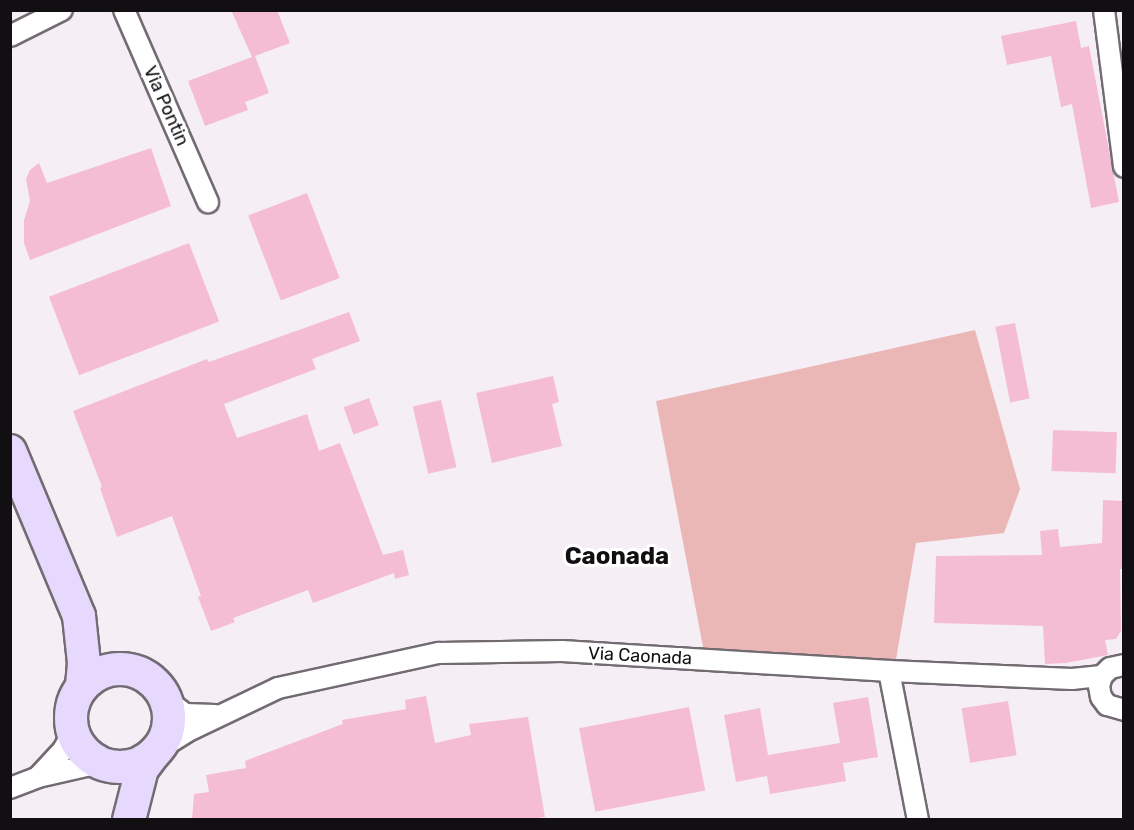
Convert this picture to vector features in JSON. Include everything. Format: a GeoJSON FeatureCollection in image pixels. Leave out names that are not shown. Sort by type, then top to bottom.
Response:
{"type":"FeatureCollection","features":[{"type":"Feature","properties":{"kind":"main road"},"geometry":{"type":"LineString","coordinates":[[10,451],[79,616],[103,646],[127,670]]}},
{"type":"Feature","properties":{"kind":"main road"},"geometry":{"type":"LineString","coordinates":[[79,616],[84,663],[82,686],[71,710],[73,732],[79,746],[104,764],[128,766],[143,761],[155,752]]}},
{"type":"Feature","properties":{"kind":"main road"},"geometry":{"type":"LineString","coordinates":[[82,686],[97,674],[113,669],[127,670],[146,677],[164,698],[168,725],[155,752],[142,769],[129,819]]}},
{"type":"Feature","properties":{"kind":"main road"},"geometry":{"type":"LineString","coordinates":[[104,764],[125,819]]}},
{"type":"Feature","properties":{"kind":"street"},"geometry":{"type":"LineString","coordinates":[[10,36],[62,10]]}},
{"type":"Feature","properties":{"kind":"street","name":"Via Pontin"},"geometry":{"type":"LineString","coordinates":[[124,10],[208,202]]}},
{"type":"Feature","properties":{"kind":"street"},"geometry":{"type":"LineString","coordinates":[[1104,10],[1124,167]]}},
{"type":"Feature","properties":{"kind":"street","name":"Via Caonada"},"geometry":{"type":"LineString","coordinates":[[155,752],[218,715],[278,688],[439,653],[562,651],[889,671],[1072,679],[1115,667]]}},
{"type":"Feature","properties":{"kind":"street","name":"Via Caonada"},"geometry":{"type":"LineString","coordinates":[[1115,667],[1099,686],[1101,696],[1107,705],[1121,711]]}},
{"type":"Feature","properties":{"kind":"street"},"geometry":{"type":"LineString","coordinates":[[889,671],[918,819]]}},
{"type":"Feature","properties":{"kind":"street","name":"Via Caonada"},"geometry":{"type":"LineString","coordinates":[[1072,679],[1101,696]]}},
{"type":"Feature","properties":{"kind":"street","name":"Via Caonada"},"geometry":{"type":"LineString","coordinates":[[164,698],[185,714],[218,715]]}},
{"type":"Feature","properties":{"kind":"street"},"geometry":{"type":"LineString","coordinates":[[38,777],[63,750],[73,732]]}},
{"type":"Feature","properties":{"kind":"street"},"geometry":{"type":"LineString","coordinates":[[10,788],[38,777],[104,764]]}},
{"type":"Feature","properties":{"kind":"shaded area"},"geometry":{"type":"Polygon","coordinates":[[[975,330],[1020,489],[1004,533],[916,543],[895,665],[704,652],[656,401],[975,330]]]}},
{"type":"Feature","properties":{"kind":"building"},"geometry":{"type":"Polygon","coordinates":[[[231,10],[277,10],[290,43],[255,56],[269,93],[245,102],[248,110],[205,126],[188,81],[252,57],[231,10]]]}},
{"type":"Feature","properties":{"kind":"building"},"geometry":{"type":"Polygon","coordinates":[[[1076,21],[1081,48],[1089,46],[1119,202],[1091,208],[1072,104],[1061,107],[1051,56],[1007,65],[1001,36],[1076,21]]]}},
{"type":"Feature","properties":{"kind":"building"},"geometry":{"type":"Polygon","coordinates":[[[151,148],[171,206],[30,260],[24,243],[24,220],[30,201],[26,179],[30,170],[39,163],[47,183],[151,148]]]}},
{"type":"Feature","properties":{"kind":"building"},"geometry":{"type":"Polygon","coordinates":[[[307,193],[340,278],[281,301],[248,216],[307,193]]]}},
{"type":"Feature","properties":{"kind":"building"},"geometry":{"type":"Polygon","coordinates":[[[189,243],[219,321],[79,375],[49,297],[189,243]]]}},
{"type":"Feature","properties":{"kind":"building"},"geometry":{"type":"Polygon","coordinates":[[[349,312],[360,341],[312,359],[316,369],[224,404],[237,438],[307,414],[319,451],[340,443],[383,555],[403,550],[409,575],[395,579],[394,573],[313,603],[308,590],[233,618],[235,622],[211,631],[172,516],[117,537],[100,488],[102,487],[73,411],[207,359],[209,362],[349,312]]]}},
{"type":"Feature","properties":{"kind":"building"},"geometry":{"type":"Polygon","coordinates":[[[1015,323],[1030,399],[1010,402],[995,327],[1015,323]]]}},
{"type":"Feature","properties":{"kind":"building"},"geometry":{"type":"Polygon","coordinates":[[[553,376],[559,402],[552,404],[562,446],[492,463],[476,393],[553,376]]]}},
{"type":"Feature","properties":{"kind":"building"},"geometry":{"type":"Polygon","coordinates":[[[369,398],[379,425],[354,434],[344,407],[369,398]]]}},
{"type":"Feature","properties":{"kind":"building"},"geometry":{"type":"Polygon","coordinates":[[[441,400],[457,467],[428,474],[413,407],[441,400]]]}},
{"type":"Feature","properties":{"kind":"building"},"geometry":{"type":"Polygon","coordinates":[[[1053,430],[1117,432],[1116,473],[1052,471],[1053,430]]]}},
{"type":"Feature","properties":{"kind":"building"},"geometry":{"type":"Polygon","coordinates":[[[1103,500],[1124,501],[1124,569],[1120,569],[1121,631],[1116,639],[1105,640],[1108,655],[1066,663],[1045,664],[1043,626],[934,623],[936,556],[1042,555],[1040,531],[1058,529],[1060,547],[1102,543],[1103,500]]]}},
{"type":"Feature","properties":{"kind":"building"},"geometry":{"type":"Polygon","coordinates":[[[426,696],[435,743],[471,735],[469,724],[528,717],[545,817],[532,819],[192,819],[194,794],[209,792],[206,775],[246,768],[245,761],[343,724],[342,720],[406,709],[405,700],[426,696]]]}},
{"type":"Feature","properties":{"kind":"building"},"geometry":{"type":"Polygon","coordinates":[[[868,697],[878,757],[843,763],[846,781],[770,794],[767,776],[736,782],[724,715],[760,708],[768,755],[840,743],[833,703],[868,697]]]}},
{"type":"Feature","properties":{"kind":"building"},"geometry":{"type":"Polygon","coordinates":[[[1008,701],[1017,755],[970,763],[962,708],[1008,701]]]}},
{"type":"Feature","properties":{"kind":"building"},"geometry":{"type":"Polygon","coordinates":[[[689,707],[705,790],[595,812],[579,728],[689,707]]]}},
{"type":"Feature","properties":{"kind":"district","name":"Caonada"},"geometry":{"type":"Point","coordinates":[617,557]}}]}
